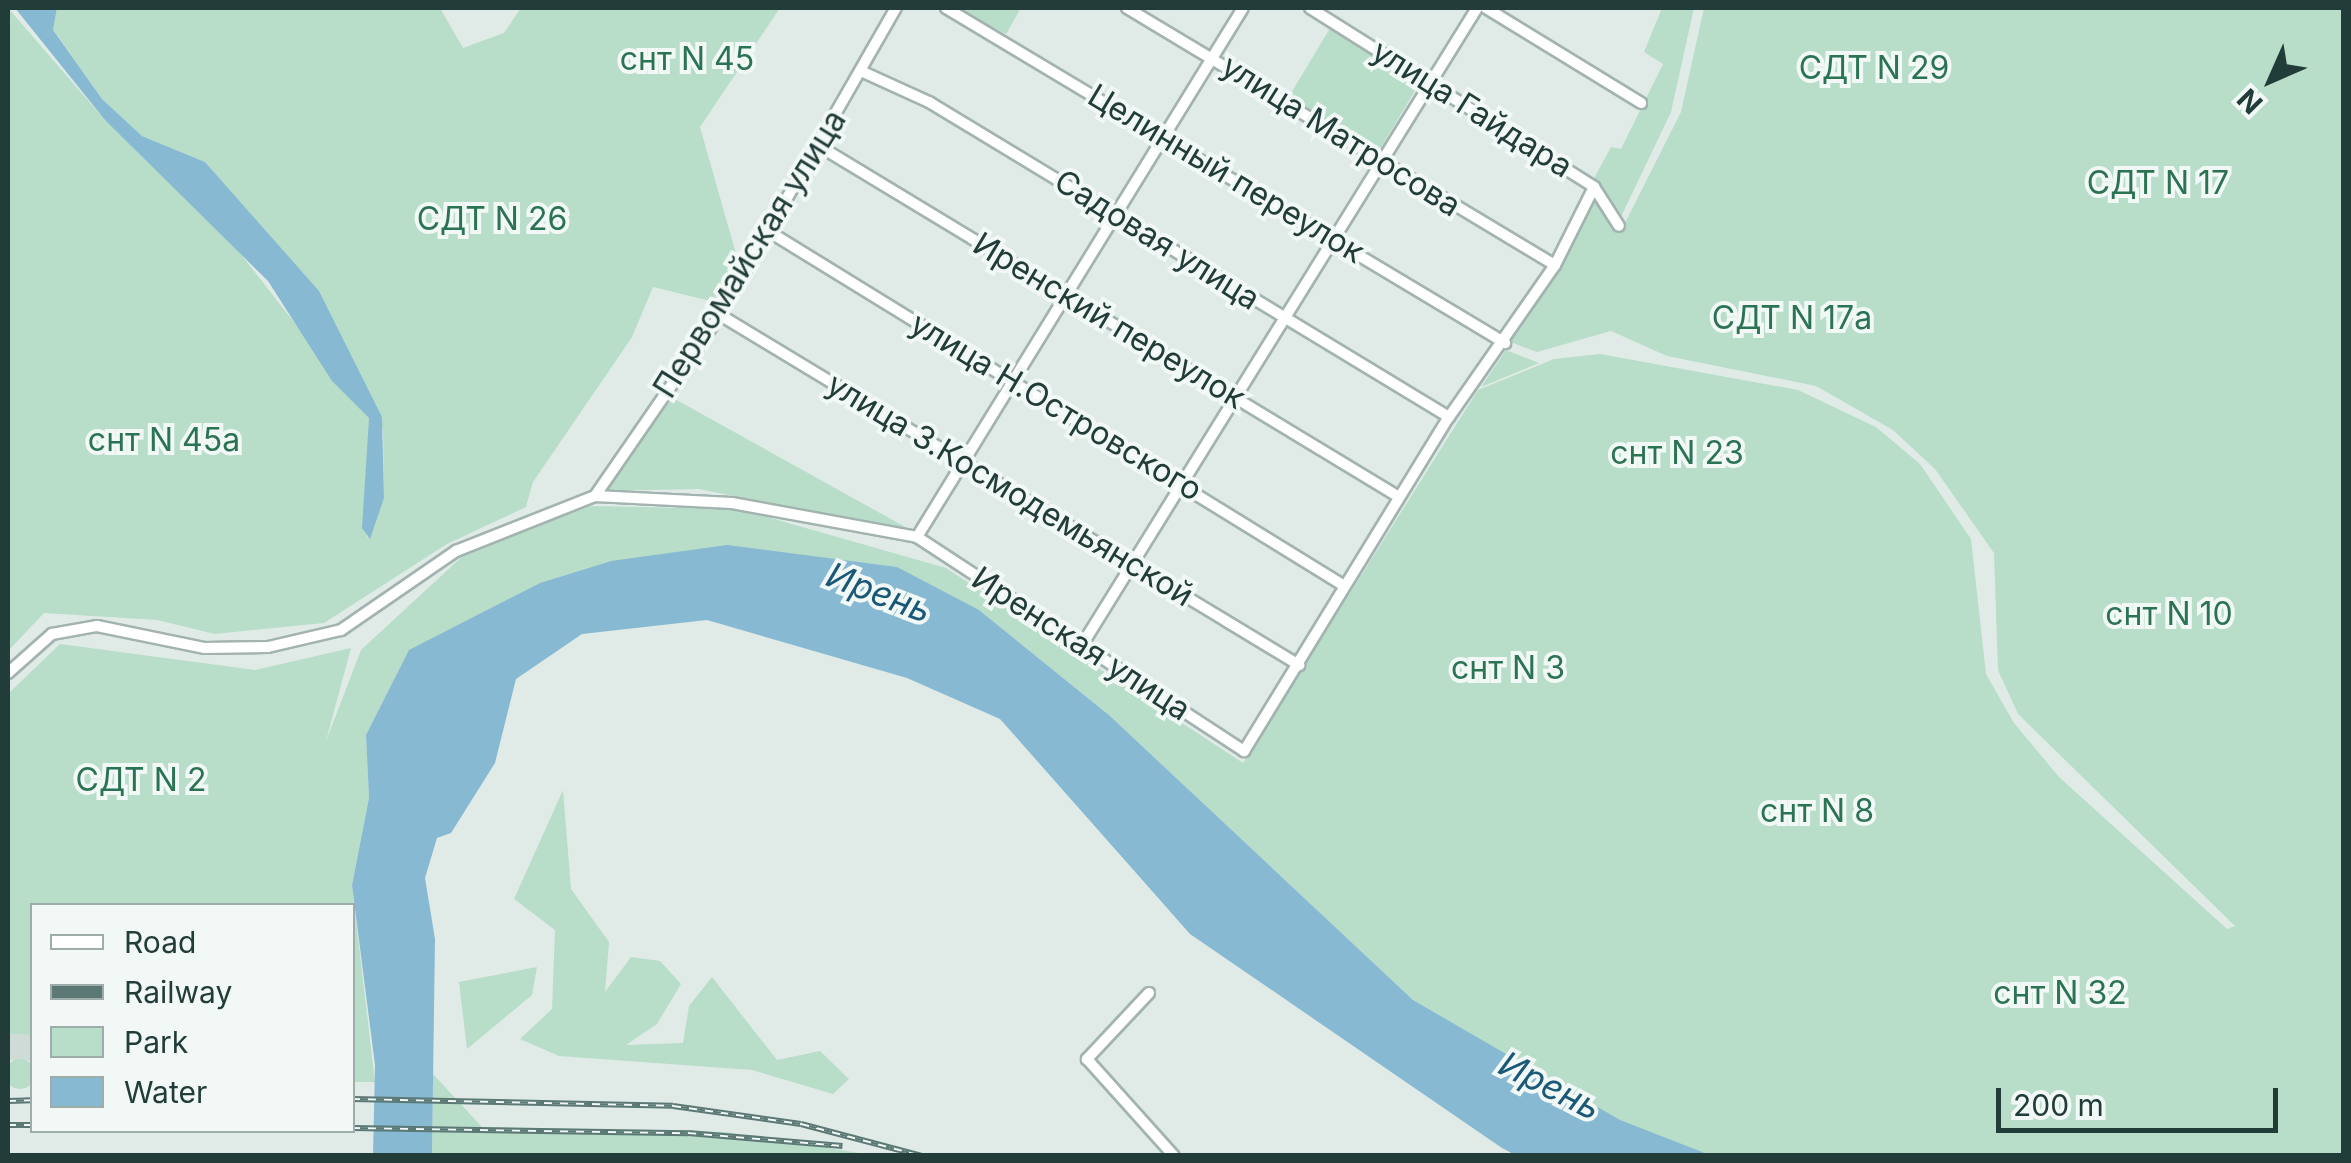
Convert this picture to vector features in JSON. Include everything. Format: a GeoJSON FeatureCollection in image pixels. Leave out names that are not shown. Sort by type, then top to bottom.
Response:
{"type":"FeatureCollection","features":[{"type":"Feature","properties":{"kind":"street","name":"Первомайская улица"},"geometry":{"type":"LineString","coordinates":[[595,496],[720,315],[896,8]]}},
{"type":"Feature","properties":{"kind":"street","name":"Целинный переулок"},"geometry":{"type":"LineString","coordinates":[[946,8],[1505,343]]}},
{"type":"Feature","properties":{"kind":"street","name":"улица Матросова"},"geometry":{"type":"LineString","coordinates":[[1127,8],[1554,266]]}},
{"type":"Feature","properties":{"kind":"street"},"geometry":{"type":"LineString","coordinates":[[8,673],[52,634],[97,626],[204,648],[268,646],[341,630],[456,551],[595,496],[732,503],[917,537],[968,463],[1013,381],[1243,8]]}},
{"type":"Feature","properties":{"kind":"street","name":"улица Гайдара"},"geometry":{"type":"LineString","coordinates":[[1310,8],[1594,187],[1619,226]]}},
{"type":"Feature","properties":{"kind":"street"},"geometry":{"type":"LineString","coordinates":[[1082,645],[1236,399],[1426,79],[1477,8]]}},
{"type":"Feature","properties":{"kind":"street"},"geometry":{"type":"LineString","coordinates":[[1486,8],[1640,103]]}},
{"type":"Feature","properties":{"kind":"street","name":"Садовая улица"},"geometry":{"type":"LineString","coordinates":[[861,70],[1118,215],[1449,417]]}},
{"type":"Feature","properties":{"kind":"street","name":"Иренский переулок"},"geometry":{"type":"LineString","coordinates":[[819,146],[1399,497]]}},
{"type":"Feature","properties":{"kind":"street"},"geometry":{"type":"LineString","coordinates":[[1300,665],[1343,585],[1449,417],[1505,343],[1554,266],[1594,187]]}},
{"type":"Feature","properties":{"kind":"street","name":"улица Н.Островского"},"geometry":{"type":"LineString","coordinates":[[768,231],[1182,482],[1343,585]]}},
{"type":"Feature","properties":{"kind":"street","name":"улица З.Космодемьянской"},"geometry":{"type":"LineString","coordinates":[[720,315],[1300,665]]}},
{"type":"Feature","properties":{"kind":"street","name":"Иренская улица"},"geometry":{"type":"LineString","coordinates":[[917,537],[1244,751],[1300,665]]}},
{"type":"Feature","properties":{"kind":"street"},"geometry":{"type":"LineString","coordinates":[[1149,993],[1094,1045],[1087,1059],[1098,1081],[1174,1156]]}},
{"type":"Feature","properties":{"kind":"shaded area"},"geometry":{"type":"Polygon","coordinates":[[[8,1034],[30,1035],[30,1061],[8,1060],[8,1034]]]}},
{"type":"Feature","properties":{"kind":"green space"},"geometry":{"type":"Polygon","coordinates":[[[8,8],[105,120],[211,216],[369,418],[367,538],[384,498],[383,430],[319,292],[205,162],[142,136],[102,99],[53,30],[57,8],[440,8],[463,48],[504,33],[521,8],[780,8],[700,127],[740,268],[715,302],[653,287],[632,337],[533,482],[526,507],[447,544],[324,623],[215,634],[157,620],[44,613],[8,651],[8,8]]]}},
{"type":"Feature","properties":{"kind":"green space"},"geometry":{"type":"Polygon","coordinates":[[[954,8],[1021,8],[1006,34],[954,8]]]}},
{"type":"Feature","properties":{"kind":"green space"},"geometry":{"type":"Polygon","coordinates":[[[1662,8],[1694,8],[1671,112],[1619,221],[1592,182],[1611,147],[1621,149],[1663,64],[1644,52],[1662,8]]]}},
{"type":"Feature","properties":{"kind":"green space"},"geometry":{"type":"Polygon","coordinates":[[[1704,8],[2343,8],[2343,1155],[1710,1155],[1620,1121],[1413,1000],[1110,716],[979,610],[611,561],[540,583],[409,651],[366,735],[369,798],[352,885],[354,903],[30,903],[30,1035],[8,1034],[8,694],[60,644],[255,670],[351,648],[326,741],[361,650],[467,552],[591,506],[739,509],[946,568],[1243,763],[1478,390],[1554,359],[1600,354],[1798,390],[1876,427],[1920,464],[1971,539],[1986,674],[2014,723],[2059,777],[2227,929],[2235,926],[2018,714],[1998,670],[1994,553],[1935,469],[1893,430],[1816,386],[1667,356],[1611,331],[1537,352],[1510,342],[1595,196],[1624,225],[1681,112],[1704,8]]]}},
{"type":"Feature","properties":{"kind":"green space"},"geometry":{"type":"Polygon","coordinates":[[[1332,25],[1422,79],[1378,153],[1288,99],[1332,25]]]}},
{"type":"Feature","properties":{"kind":"green space"},"geometry":{"type":"Polygon","coordinates":[[[1506,350],[1539,363],[1481,387],[1506,350]]]}},
{"type":"Feature","properties":{"kind":"green space"},"geometry":{"type":"Polygon","coordinates":[[[673,398],[916,533],[699,489],[602,491],[673,398]]]}},
{"type":"Feature","properties":{"kind":"green space"},"geometry":{"type":"Polygon","coordinates":[[[563,790],[571,889],[609,942],[605,992],[631,957],[660,961],[681,984],[657,1024],[626,1045],[683,1043],[689,1006],[712,977],[777,1060],[820,1051],[849,1079],[833,1094],[752,1070],[559,1056],[520,1039],[552,1009],[555,930],[514,899],[563,790]]]}},
{"type":"Feature","properties":{"kind":"green space"},"geometry":{"type":"Polygon","coordinates":[[[355,911],[375,1082],[355,1082],[355,911]]]}},
{"type":"Feature","properties":{"kind":"green space"},"geometry":{"type":"Polygon","coordinates":[[[537,967],[532,995],[467,1049],[459,982],[537,967]]]}},
{"type":"Feature","properties":{"kind":"green space"},"geometry":{"type":"Polygon","coordinates":[[[14,1060],[30,1064],[30,1084],[14,1088],[6,1080],[6,1068],[14,1060]]]}},
{"type":"Feature","properties":{"kind":"green space"},"geometry":{"type":"Polygon","coordinates":[[[433,1074],[482,1127],[725,1132],[872,1155],[432,1156],[433,1074]]]}},
{"type":"Feature","properties":{"kind":"water"},"geometry":{"type":"Polygon","coordinates":[[[15,8],[57,8],[53,30],[102,99],[142,136],[205,162],[319,291],[382,417],[384,498],[370,539],[362,528],[369,418],[332,381],[268,281],[105,120],[15,8]]]}},
{"type":"Feature","properties":{"kind":"water","name":"Ирень"},"geometry":{"type":"Polygon","coordinates":[[[727,545],[897,567],[979,610],[1110,716],[1413,1000],[1620,1120],[1710,1155],[1517,1156],[1502,1148],[1190,934],[1000,719],[907,678],[707,620],[582,634],[516,679],[495,763],[451,833],[437,838],[425,878],[435,939],[432,1155],[373,1155],[375,1065],[352,885],[369,798],[366,735],[409,650],[540,583],[611,561],[727,545]]]}},
{"type":"Feature","properties":{"kind":"railway"},"geometry":{"type":"LineString","coordinates":[[355,1099],[673,1106],[801,1124],[922,1156]]}},
{"type":"Feature","properties":{"kind":"railway"},"geometry":{"type":"LineString","coordinates":[[8,1101],[30,1100]]}},
{"type":"Feature","properties":{"kind":"railway"},"geometry":{"type":"LineString","coordinates":[[8,1125],[30,1125]]}},
{"type":"Feature","properties":{"kind":"railway"},"geometry":{"type":"LineString","coordinates":[[355,1128],[688,1133],[842,1146]]}},
{"type":"Feature","properties":{"kind":"park label","name":"снт N 45"},"geometry":{"type":"Point","coordinates":[687,59]}},
{"type":"Feature","properties":{"kind":"park label","name":"СДТ N 29"},"geometry":{"type":"Point","coordinates":[1874,68]}},
{"type":"Feature","properties":{"kind":"park label","name":"СДТ N 17"},"geometry":{"type":"Point","coordinates":[2158,183]}},
{"type":"Feature","properties":{"kind":"park label","name":"СДТ N 26"},"geometry":{"type":"Point","coordinates":[492,219]}},
{"type":"Feature","properties":{"kind":"park label","name":"СДТ N 17а"},"geometry":{"type":"Point","coordinates":[1792,318]}},
{"type":"Feature","properties":{"kind":"park label","name":"снт N 45а"},"geometry":{"type":"Point","coordinates":[164,440]}},
{"type":"Feature","properties":{"kind":"park label","name":"снт N 23"},"geometry":{"type":"Point","coordinates":[1677,453]}},
{"type":"Feature","properties":{"kind":"park label","name":"снт N 10"},"geometry":{"type":"Point","coordinates":[2169,614]}},
{"type":"Feature","properties":{"kind":"park label","name":"снт N 3"},"geometry":{"type":"Point","coordinates":[1508,668]}},
{"type":"Feature","properties":{"kind":"park label","name":"СДТ N 2"},"geometry":{"type":"Point","coordinates":[141,780]}},
{"type":"Feature","properties":{"kind":"park label","name":"снт N 8"},"geometry":{"type":"Point","coordinates":[1817,811]}},
{"type":"Feature","properties":{"kind":"park label","name":"снт N 32"},"geometry":{"type":"Point","coordinates":[2060,993]}}]}
